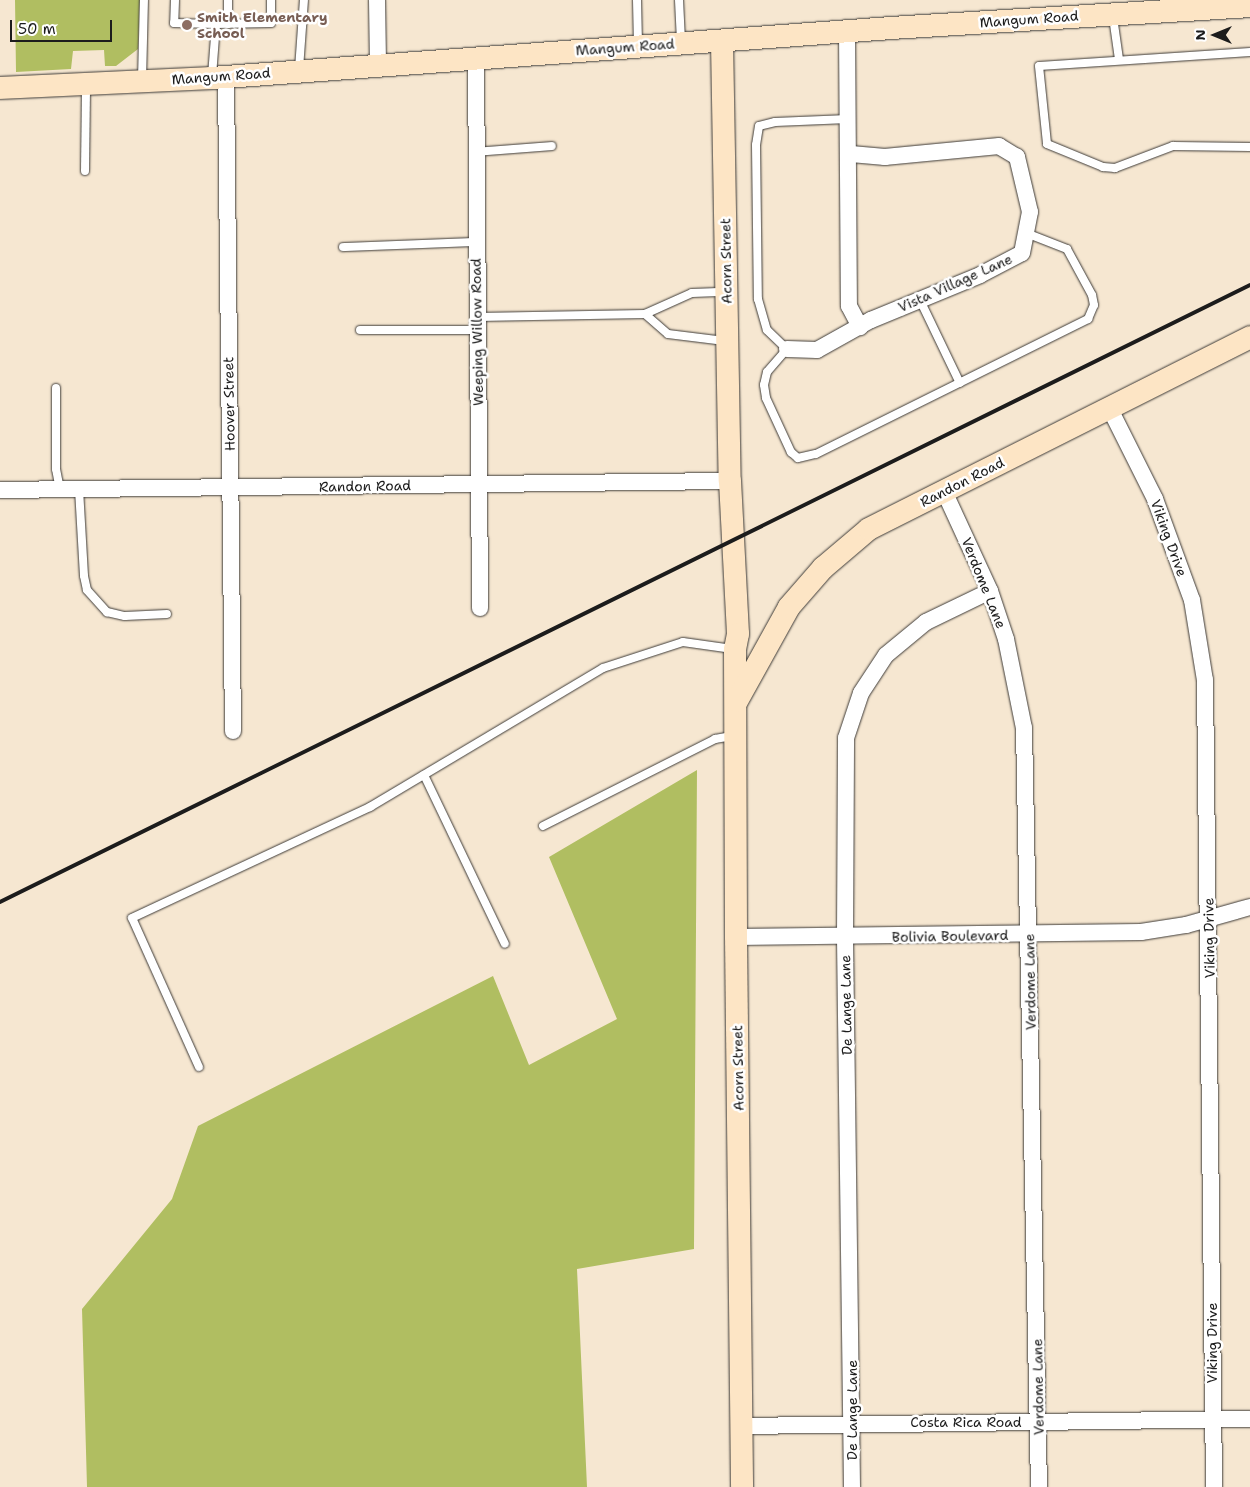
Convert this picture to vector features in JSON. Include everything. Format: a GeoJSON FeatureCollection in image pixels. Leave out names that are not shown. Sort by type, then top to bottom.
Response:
{"type":"FeatureCollection","features":[{"type":"Feature","properties":{"kind":"street"},"geometry":{"type":"LineString","coordinates":[[377,0],[378,64]]}},
{"type":"Feature","properties":{"kind":"street","name":"Mangum Road"},"geometry":{"type":"LineString","coordinates":[[0,88],[219,77],[476,56],[722,41],[1118,9],[1250,6]]}},
{"type":"Feature","properties":{"kind":"street"},"geometry":{"type":"LineString","coordinates":[[847,31],[850,306],[860,326]]}},
{"type":"Feature","properties":{"kind":"street","name":"Acorn Street"},"geometry":{"type":"LineString","coordinates":[[722,41],[730,481],[738,634],[735,650],[737,701],[736,937],[742,1487]]}},
{"type":"Feature","properties":{"kind":"street","name":"Weeping Willow Road"},"geometry":{"type":"LineString","coordinates":[[476,56],[475,152],[480,608]]}},
{"type":"Feature","properties":{"kind":"street","name":"Hoover Street"},"geometry":{"type":"LineString","coordinates":[[219,77],[230,488],[233,731]]}},
{"type":"Feature","properties":{"kind":"street","name":"Vista Village Lane"},"geometry":{"type":"LineString","coordinates":[[788,349],[817,350],[860,326],[980,276],[1022,253],[1030,212],[1017,157],[999,146],[884,157],[848,154]]}},
{"type":"Feature","properties":{"kind":"street","name":"Randon Road"},"geometry":{"type":"LineString","coordinates":[[737,701],[789,607],[822,568],[870,529],[1250,337]]}},
{"type":"Feature","properties":{"kind":"street","name":"Viking Drive"},"geometry":{"type":"LineString","coordinates":[[1109,407],[1155,499],[1192,600],[1205,680],[1214,1487]]}},
{"type":"Feature","properties":{"kind":"street","name":"Randon Road"},"geometry":{"type":"LineString","coordinates":[[0,490],[730,481]]}},
{"type":"Feature","properties":{"kind":"street","name":"Verdome Lane"},"geometry":{"type":"LineString","coordinates":[[944,491],[990,591],[1006,639],[1024,728],[1039,1487]]}},
{"type":"Feature","properties":{"kind":"street","name":"De Lange Lane"},"geometry":{"type":"LineString","coordinates":[[852,1487],[845,937],[846,738],[861,693],[886,655],[926,622],[990,591]]}},
{"type":"Feature","properties":{"kind":"street","name":"Bolivia Boulevard"},"geometry":{"type":"LineString","coordinates":[[736,937],[1028,935],[1141,932],[1209,919],[1250,907]]}},
{"type":"Feature","properties":{"kind":"street","name":"Costa Rica Road"},"geometry":{"type":"LineString","coordinates":[[742,1426],[851,1422],[1250,1419]]}},
{"type":"Feature","properties":{"kind":"lane"},"geometry":{"type":"LineString","coordinates":[[142,81],[144,0]]}},
{"type":"Feature","properties":{"kind":"lane"},"geometry":{"type":"LineString","coordinates":[[175,0],[174,23],[216,24],[271,22],[272,0]]}},
{"type":"Feature","properties":{"kind":"lane"},"geometry":{"type":"LineString","coordinates":[[228,0],[228,24]]}},
{"type":"Feature","properties":{"kind":"lane"},"geometry":{"type":"LineString","coordinates":[[299,71],[304,0]]}},
{"type":"Feature","properties":{"kind":"lane"},"geometry":{"type":"LineString","coordinates":[[637,0],[638,46]]}},
{"type":"Feature","properties":{"kind":"lane"},"geometry":{"type":"LineString","coordinates":[[679,0],[681,43]]}},
{"type":"Feature","properties":{"kind":"lane"},"geometry":{"type":"LineString","coordinates":[[1118,9],[1119,59]]}},
{"type":"Feature","properties":{"kind":"lane"},"geometry":{"type":"LineString","coordinates":[[216,24],[219,77]]}},
{"type":"Feature","properties":{"kind":"lane"},"geometry":{"type":"LineString","coordinates":[[1250,52],[1119,59],[1040,66],[1047,144],[1103,167],[1115,168],[1173,146],[1250,147]]}},
{"type":"Feature","properties":{"kind":"lane"},"geometry":{"type":"LineString","coordinates":[[85,170],[86,84]]}},
{"type":"Feature","properties":{"kind":"lane"},"geometry":{"type":"LineString","coordinates":[[848,119],[775,122],[759,126],[756,145],[758,299],[767,330],[788,349],[767,372],[764,384],[770,411],[791,452],[798,458],[816,454],[1088,319],[1093,313],[1092,295],[1067,249],[1026,233]]}},
{"type":"Feature","properties":{"kind":"lane"},"geometry":{"type":"LineString","coordinates":[[475,152],[552,146]]}},
{"type":"Feature","properties":{"kind":"lane"},"geometry":{"type":"LineString","coordinates":[[343,247],[476,242]]}},
{"type":"Feature","properties":{"kind":"lane"},"geometry":{"type":"LineString","coordinates":[[360,330],[646,314],[692,293],[727,292]]}},
{"type":"Feature","properties":{"kind":"lane"},"geometry":{"type":"LineString","coordinates":[[920,300],[960,383]]}},
{"type":"Feature","properties":{"kind":"lane"},"geometry":{"type":"LineString","coordinates":[[646,314],[668,334],[727,341]]}},
{"type":"Feature","properties":{"kind":"lane"},"geometry":{"type":"LineString","coordinates":[[56,388],[56,469],[60,489]]}},
{"type":"Feature","properties":{"kind":"lane"},"geometry":{"type":"LineString","coordinates":[[80,489],[84,576],[87,590],[108,612],[125,616],[167,614]]}},
{"type":"Feature","properties":{"kind":"lane"},"geometry":{"type":"LineString","coordinates":[[199,1067],[132,918],[370,807],[603,668],[683,642],[735,650]]}},
{"type":"Feature","properties":{"kind":"lane"},"geometry":{"type":"LineString","coordinates":[[543,826],[715,739],[737,736]]}},
{"type":"Feature","properties":{"kind":"lane"},"geometry":{"type":"LineString","coordinates":[[424,775],[505,944]]}},
{"type":"Feature","properties":{"kind":"green space"},"geometry":{"type":"Polygon","coordinates":[[[15,0],[140,0],[138,49],[116,66],[105,66],[104,50],[73,51],[71,69],[16,72],[15,0]]]}},
{"type":"Feature","properties":{"kind":"green space"},"geometry":{"type":"Polygon","coordinates":[[[697,770],[694,1249],[577,1269],[587,1487],[87,1487],[82,1309],[172,1199],[198,1126],[493,976],[529,1065],[617,1019],[549,857],[697,770]]]}},
{"type":"Feature","properties":{"kind":"railway"},"geometry":{"type":"LineString","coordinates":[[0,902],[1250,285]]}},
{"type":"Feature","properties":{"kind":"place","name":"Smith Elementary School"},"geometry":{"type":"Point","coordinates":[187,25]}}]}
